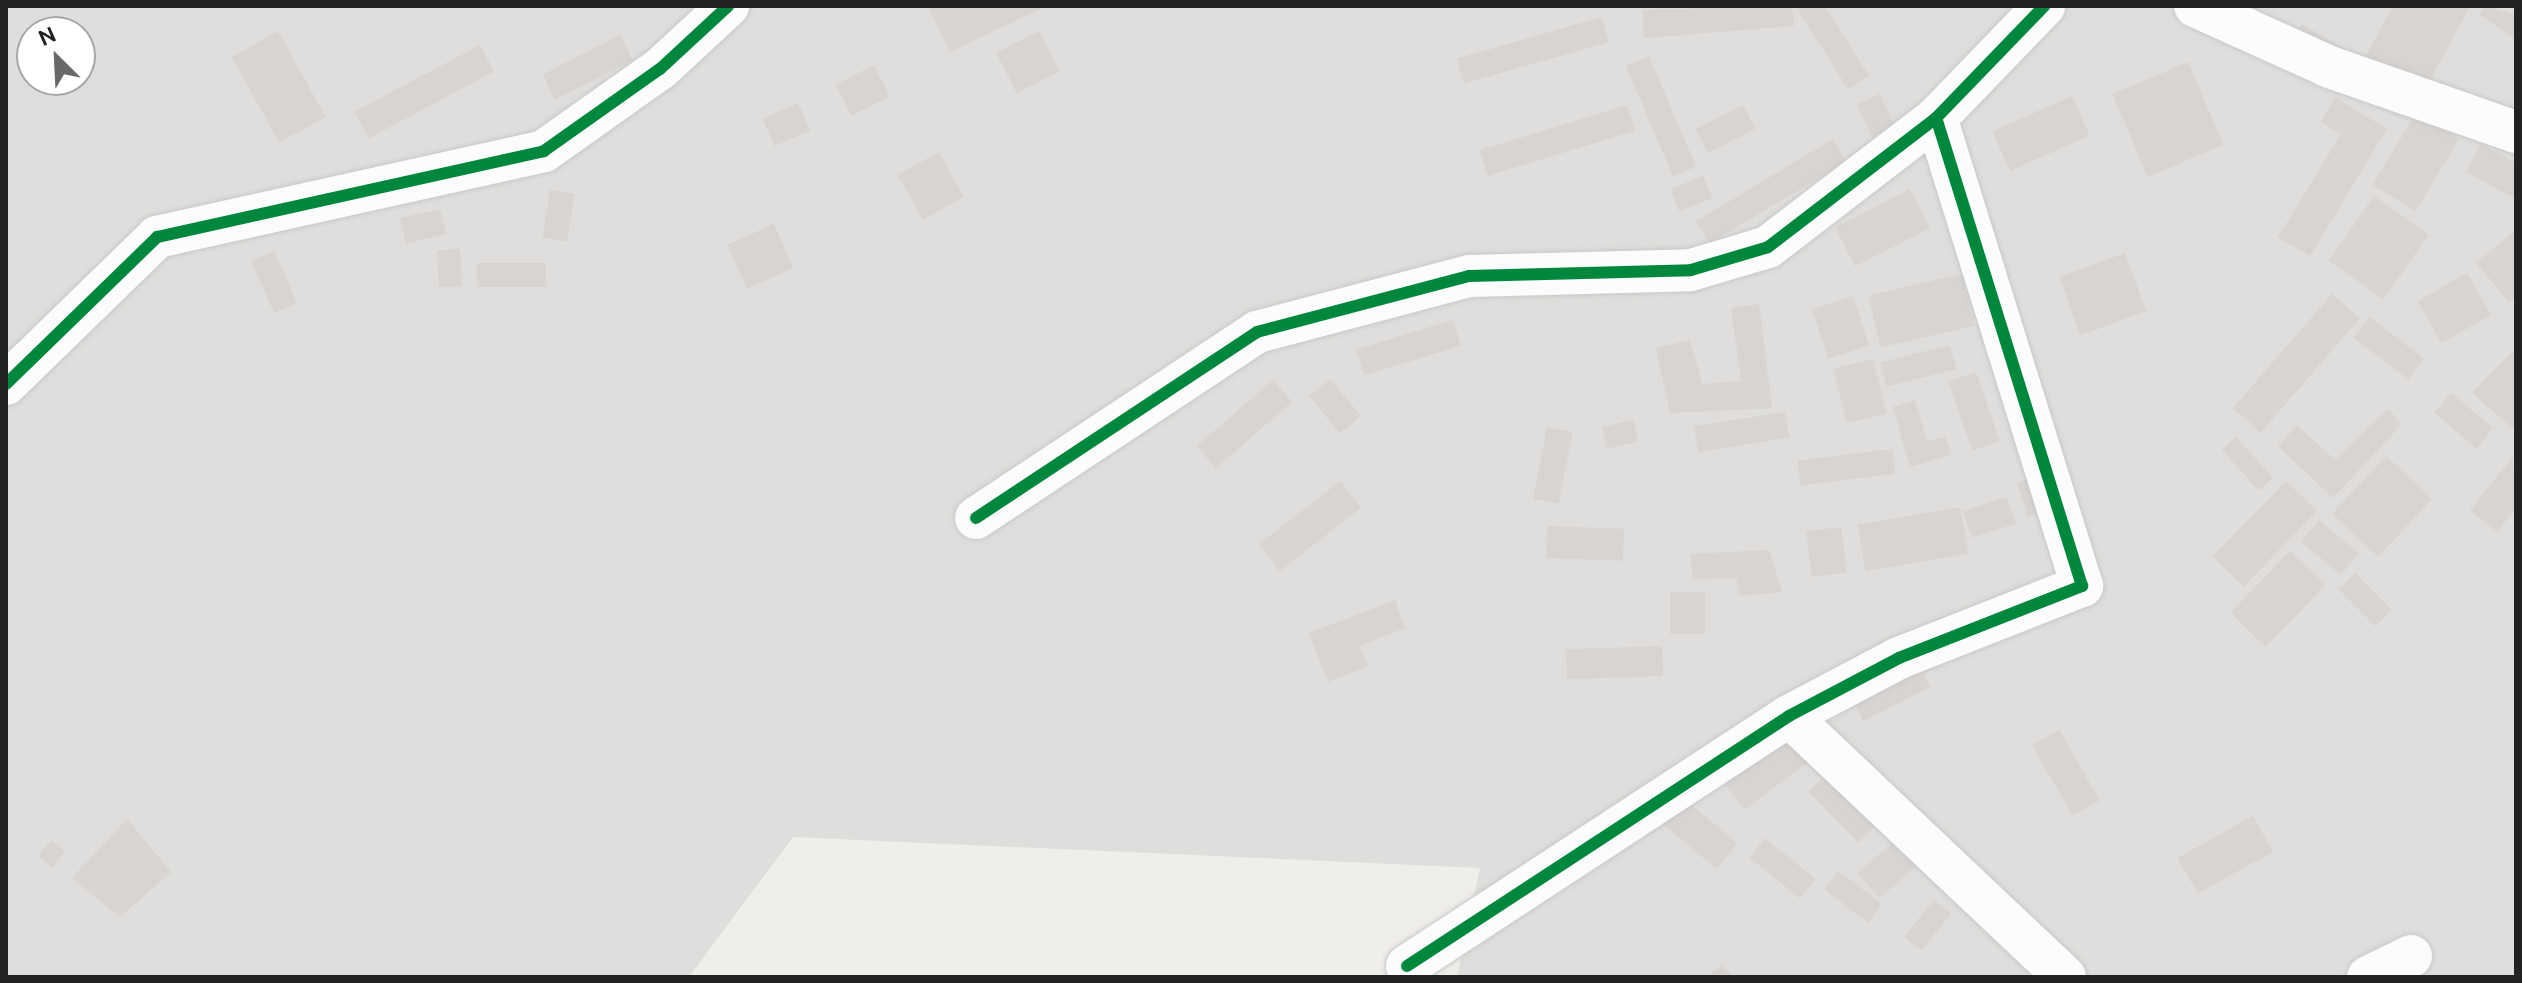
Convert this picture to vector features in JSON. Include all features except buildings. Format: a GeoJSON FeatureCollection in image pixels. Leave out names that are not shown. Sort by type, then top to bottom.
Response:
{"type":"FeatureCollection","features":[{"type":"Feature","properties":{"kind":"street"},"geometry":{"type":"LineString","coordinates":[[6,384],[157,237],[544,151],[660,69],[728,6]]}},
{"type":"Feature","properties":{"kind":"street"},"geometry":{"type":"LineString","coordinates":[[976,518],[1257,332],[1469,276],[1691,270],[1768,247],[1936,118],[2044,6]]}},
{"type":"Feature","properties":{"kind":"street"},"geometry":{"type":"LineString","coordinates":[[2195,6],[2330,67],[2516,132]]}},
{"type":"Feature","properties":{"kind":"street"},"geometry":{"type":"LineString","coordinates":[[1407,966],[1789,716],[1899,658],[2082,586],[1936,118]]}},
{"type":"Feature","properties":{"kind":"street"},"geometry":{"type":"LineString","coordinates":[[1789,716],[2065,977]]}},
{"type":"Feature","properties":{"kind":"street"},"geometry":{"type":"LineString","coordinates":[[2368,977],[2411,956]]}},
{"type":"Feature","properties":{"kind":"shaded area"},"geometry":{"type":"Polygon","coordinates":[[[6,6],[2516,6],[2516,977],[1457,977],[1480,868],[793,837],[689,977],[6,977],[6,6]]]}},
{"type":"Feature","properties":{"kind":"cycle path"},"geometry":{"type":"LineString","coordinates":[[6,384],[157,237],[544,151],[660,69],[728,6]]}},
{"type":"Feature","properties":{"kind":"cycle path"},"geometry":{"type":"LineString","coordinates":[[976,518],[1257,332],[1469,276],[1691,270],[1768,247],[1936,118],[2044,6]]}},
{"type":"Feature","properties":{"kind":"cycle path"},"geometry":{"type":"LineString","coordinates":[[1407,966],[1789,716],[1899,658],[2082,586],[1936,118]]}}]}
